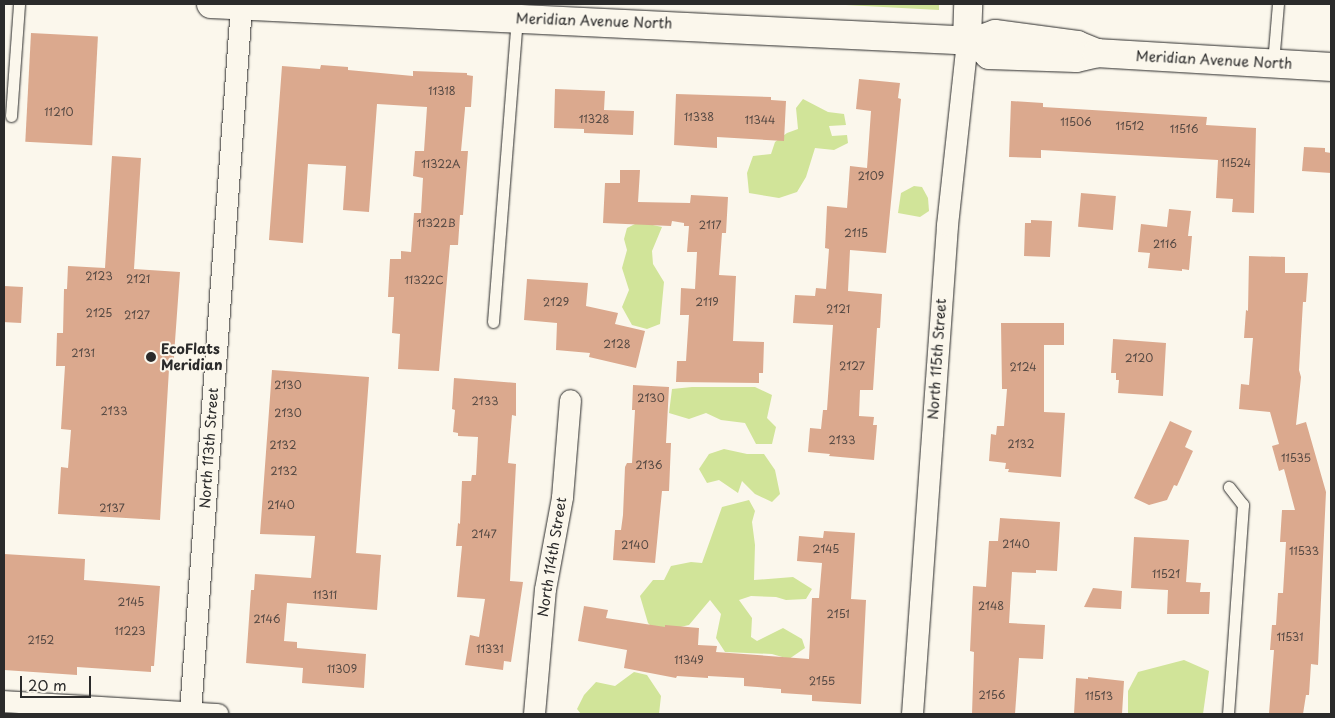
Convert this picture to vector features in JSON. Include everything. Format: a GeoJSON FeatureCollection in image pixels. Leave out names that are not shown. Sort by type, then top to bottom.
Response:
{"type":"FeatureCollection","features":[{"type":"Feature","properties":{"kind":"street","name":"Meridian Avenue North"},"geometry":{"type":"LineString","coordinates":[[211,4],[972,40],[989,55],[1076,58],[1097,53],[1331,66]]}},
{"type":"Feature","properties":{"kind":"street","name":"North 115th Street"},"geometry":{"type":"LineString","coordinates":[[912,714],[947,224],[972,40],[968,4]]}},
{"type":"Feature","properties":{"kind":"street","name":"North 113th Street"},"geometry":{"type":"LineString","coordinates":[[190,712],[241,5]]}},
{"type":"Feature","properties":{"kind":"street","name":"North 114th Street"},"geometry":{"type":"LineString","coordinates":[[534,714],[545,589],[562,497],[570,400]]}},
{"type":"Feature","properties":{"kind":"street"},"geometry":{"type":"LineString","coordinates":[[4,701],[218,714]]}},
{"type":"Feature","properties":{"kind":"lane"},"geometry":{"type":"LineString","coordinates":[[10,116],[19,4]]}},
{"type":"Feature","properties":{"kind":"lane"},"geometry":{"type":"LineString","coordinates":[[1274,63],[1278,4]]}},
{"type":"Feature","properties":{"kind":"lane"},"geometry":{"type":"LineString","coordinates":[[493,322],[517,18]]}},
{"type":"Feature","properties":{"kind":"lane"},"geometry":{"type":"LineString","coordinates":[[1228,714],[1243,505],[1229,487]]}},
{"type":"Feature","properties":{"kind":"green space"},"geometry":{"type":"Polygon","coordinates":[[[827,4],[939,4],[939,10],[827,4]]]}},
{"type":"Feature","properties":{"kind":"green space"},"geometry":{"type":"Polygon","coordinates":[[[803,99],[828,112],[844,114],[846,125],[829,126],[832,136],[847,135],[848,143],[834,150],[815,148],[806,177],[797,192],[779,198],[749,193],[747,173],[753,156],[771,154],[775,142],[787,133],[798,129],[796,108],[803,99]]]}},
{"type":"Feature","properties":{"kind":"green space"},"geometry":{"type":"Polygon","coordinates":[[[914,186],[922,187],[928,198],[929,211],[920,217],[898,213],[901,193],[914,186]]]}},
{"type":"Feature","properties":{"kind":"green space"},"geometry":{"type":"Polygon","coordinates":[[[639,222],[662,227],[652,251],[653,264],[664,282],[660,324],[647,329],[632,325],[622,307],[629,290],[622,268],[627,250],[624,239],[627,228],[639,222]]]}},
{"type":"Feature","properties":{"kind":"green space"},"geometry":{"type":"Polygon","coordinates":[[[692,387],[755,387],[772,395],[767,418],[776,427],[772,444],[756,444],[745,423],[721,420],[706,413],[689,419],[669,413],[672,389],[692,387]]]}},
{"type":"Feature","properties":{"kind":"green space"},"geometry":{"type":"Polygon","coordinates":[[[724,449],[747,454],[764,454],[775,470],[780,494],[772,502],[755,494],[742,481],[738,493],[719,480],[707,483],[699,469],[709,454],[724,449]]]}},
{"type":"Feature","properties":{"kind":"green space"},"geometry":{"type":"Polygon","coordinates":[[[749,500],[755,511],[752,522],[755,545],[754,580],[793,577],[812,589],[806,599],[786,600],[776,597],[751,596],[739,600],[752,618],[751,637],[757,641],[783,628],[802,639],[805,648],[789,659],[772,654],[725,652],[716,638],[721,614],[710,600],[689,625],[667,630],[654,629],[648,623],[640,596],[653,580],[664,580],[671,566],[691,562],[702,563],[722,507],[749,500]]]}},
{"type":"Feature","properties":{"kind":"green space"},"geometry":{"type":"Polygon","coordinates":[[[1184,660],[1209,671],[1203,714],[1128,714],[1128,691],[1138,672],[1184,660]]]}},
{"type":"Feature","properties":{"kind":"green space"},"geometry":{"type":"Polygon","coordinates":[[[634,672],[647,675],[661,696],[659,714],[581,714],[577,709],[584,695],[596,682],[615,686],[634,672]]]}},
{"type":"Feature","properties":{"kind":"building"},"geometry":{"type":"Polygon","coordinates":[[[31,33],[98,37],[92,145],[25,142],[31,33]]]}},
{"type":"Feature","properties":{"kind":"building"},"geometry":{"type":"Polygon","coordinates":[[[321,65],[348,67],[348,70],[413,76],[413,71],[467,73],[467,75],[473,76],[471,107],[465,107],[461,151],[468,151],[463,215],[460,215],[458,245],[450,245],[439,371],[398,369],[400,334],[392,333],[394,297],[388,297],[390,259],[401,259],[401,251],[411,252],[414,213],[421,213],[423,178],[413,176],[415,151],[424,151],[427,107],[377,104],[369,212],[343,210],[346,166],[308,164],[303,243],[269,240],[282,66],[320,69],[321,65]]]}},
{"type":"Feature","properties":{"kind":"building"},"geometry":{"type":"Polygon","coordinates":[[[859,79],[900,83],[898,98],[901,99],[886,253],[850,250],[848,291],[882,294],[880,328],[877,328],[873,390],[860,390],[859,416],[874,417],[873,425],[877,425],[874,460],[808,452],[810,428],[821,429],[823,410],[827,410],[833,325],[793,323],[795,295],[815,296],[816,288],[826,289],[829,249],[825,248],[827,206],[847,208],[850,166],[867,168],[871,111],[856,109],[859,79]]]}},
{"type":"Feature","properties":{"kind":"building"},"geometry":{"type":"Polygon","coordinates":[[[555,89],[605,91],[604,110],[634,111],[633,135],[584,133],[584,129],[554,128],[555,89]]]}},
{"type":"Feature","properties":{"kind":"building"},"geometry":{"type":"Polygon","coordinates":[[[676,94],[771,97],[771,100],[786,101],[784,141],[717,137],[717,148],[674,145],[676,94]]]}},
{"type":"Feature","properties":{"kind":"building"},"geometry":{"type":"Polygon","coordinates":[[[1011,101],[1043,103],[1043,107],[1207,117],[1206,125],[1256,128],[1254,213],[1232,212],[1233,199],[1216,198],[1218,160],[1041,150],[1041,158],[1009,157],[1011,101]]]}},
{"type":"Feature","properties":{"kind":"building"},"geometry":{"type":"Polygon","coordinates":[[[1304,147],[1325,148],[1325,152],[1331,153],[1331,173],[1302,171],[1304,147]]]}},
{"type":"Feature","properties":{"kind":"building"},"geometry":{"type":"Polygon","coordinates":[[[112,156],[141,158],[134,269],[180,272],[173,369],[169,369],[160,520],[58,514],[61,467],[68,468],[71,430],[61,429],[65,366],[56,366],[57,333],[63,333],[64,289],[67,289],[68,266],[105,268],[112,156]]]}},
{"type":"Feature","properties":{"kind":"building"},"geometry":{"type":"Polygon","coordinates":[[[620,170],[640,170],[638,202],[690,203],[691,195],[728,197],[726,233],[722,233],[719,275],[736,276],[733,341],[764,342],[763,373],[759,373],[759,383],[676,382],[677,361],[686,361],[689,315],[680,315],[681,288],[695,289],[697,252],[687,252],[689,226],[684,226],[684,223],[672,221],[671,226],[603,223],[605,183],[620,183],[620,170]]]}},
{"type":"Feature","properties":{"kind":"building"},"geometry":{"type":"Polygon","coordinates":[[[1081,193],[1116,196],[1113,230],[1078,227],[1081,193]]]}},
{"type":"Feature","properties":{"kind":"building"},"geometry":{"type":"Polygon","coordinates":[[[1169,209],[1191,211],[1188,236],[1192,236],[1189,270],[1148,268],[1150,253],[1138,252],[1141,224],[1167,227],[1169,209]]]}},
{"type":"Feature","properties":{"kind":"building"},"geometry":{"type":"Polygon","coordinates":[[[1031,220],[1052,221],[1050,257],[1024,256],[1025,223],[1031,223],[1031,220]]]}},
{"type":"Feature","properties":{"kind":"building"},"geometry":{"type":"Polygon","coordinates":[[[1249,256],[1285,257],[1285,273],[1308,273],[1306,302],[1303,302],[1299,370],[1301,377],[1296,425],[1306,422],[1326,492],[1318,665],[1311,664],[1309,695],[1306,695],[1303,714],[1269,714],[1274,650],[1270,650],[1272,625],[1276,625],[1278,593],[1283,593],[1286,542],[1280,542],[1282,510],[1295,510],[1284,469],[1279,471],[1272,446],[1279,444],[1270,412],[1239,409],[1241,384],[1249,385],[1253,338],[1244,338],[1246,310],[1248,311],[1249,256]]]}},
{"type":"Feature","properties":{"kind":"building"},"geometry":{"type":"Polygon","coordinates":[[[527,279],[588,283],[586,306],[618,313],[615,324],[645,331],[636,368],[589,357],[590,353],[556,350],[557,323],[524,320],[527,279]]]}},
{"type":"Feature","properties":{"kind":"building"},"geometry":{"type":"Polygon","coordinates":[[[4,286],[23,287],[21,323],[4,322],[4,286]]]}},
{"type":"Feature","properties":{"kind":"building"},"geometry":{"type":"Polygon","coordinates":[[[1001,323],[1064,323],[1064,345],[1044,345],[1044,412],[1065,413],[1061,477],[1008,472],[1009,469],[1005,469],[1006,463],[989,461],[991,434],[996,435],[997,426],[1004,426],[1007,389],[1002,389],[1001,323]]]}},
{"type":"Feature","properties":{"kind":"building"},"geometry":{"type":"Polygon","coordinates":[[[1113,339],[1166,343],[1163,396],[1118,393],[1119,380],[1116,380],[1116,373],[1111,373],[1113,339]]]}},
{"type":"Feature","properties":{"kind":"building"},"geometry":{"type":"Polygon","coordinates":[[[272,370],[369,377],[356,553],[381,555],[377,610],[287,603],[284,641],[297,642],[297,648],[366,654],[364,688],[302,683],[303,668],[246,663],[251,590],[254,590],[255,574],[311,578],[315,536],[260,534],[272,370]]]}},
{"type":"Feature","properties":{"kind":"building"},"geometry":{"type":"Polygon","coordinates":[[[454,378],[516,383],[516,416],[512,415],[508,463],[516,464],[510,581],[523,582],[511,662],[504,661],[503,670],[465,665],[470,635],[479,637],[485,599],[457,597],[462,546],[456,546],[458,523],[460,524],[462,481],[471,481],[472,475],[476,475],[478,437],[458,436],[458,433],[453,432],[455,410],[452,409],[454,378]]]}},
{"type":"Feature","properties":{"kind":"building"},"geometry":{"type":"Polygon","coordinates":[[[633,385],[669,387],[666,443],[671,443],[669,491],[662,491],[655,563],[613,560],[615,530],[621,530],[623,515],[625,467],[627,463],[632,463],[635,410],[632,410],[633,385]]]}},
{"type":"Feature","properties":{"kind":"building"},"geometry":{"type":"Polygon","coordinates":[[[1170,421],[1192,431],[1185,447],[1193,451],[1177,486],[1174,485],[1167,500],[1149,505],[1134,498],[1170,421]]]}},
{"type":"Feature","properties":{"kind":"building"},"geometry":{"type":"Polygon","coordinates":[[[1000,518],[1060,522],[1057,571],[1036,570],[1036,573],[1012,572],[1009,623],[1045,625],[1043,659],[1019,658],[1015,714],[972,714],[974,652],[970,651],[973,586],[986,587],[989,541],[998,541],[1000,518]]]}},
{"type":"Feature","properties":{"kind":"building"},"geometry":{"type":"Polygon","coordinates":[[[824,531],[855,533],[851,599],[866,600],[861,704],[812,701],[812,695],[781,693],[781,689],[744,686],[744,678],[677,676],[676,678],[624,668],[627,650],[578,641],[584,606],[608,610],[606,618],[665,627],[665,625],[699,628],[698,645],[717,646],[716,652],[809,659],[812,598],[819,598],[822,563],[797,561],[799,536],[823,538],[824,531]]]}},
{"type":"Feature","properties":{"kind":"building"},"geometry":{"type":"Polygon","coordinates":[[[1134,537],[1189,540],[1186,582],[1201,583],[1200,592],[1210,592],[1209,614],[1167,614],[1168,590],[1131,588],[1134,537]]]}},
{"type":"Feature","properties":{"kind":"building"},"geometry":{"type":"Polygon","coordinates":[[[4,554],[85,559],[84,580],[160,586],[154,666],[151,666],[151,672],[77,667],[77,675],[4,670],[4,554]]]}},
{"type":"Feature","properties":{"kind":"building"},"geometry":{"type":"Polygon","coordinates":[[[1093,588],[1122,591],[1121,609],[1084,607],[1093,588]]]}},
{"type":"Feature","properties":{"kind":"building"},"geometry":{"type":"Polygon","coordinates":[[[1088,677],[1124,681],[1122,714],[1074,714],[1076,678],[1088,679],[1088,677]]]}},
{"type":"Feature","properties":{"kind":"place","name":"EcoFlats Meridian"},"geometry":{"type":"Point","coordinates":[151,357]}}]}
